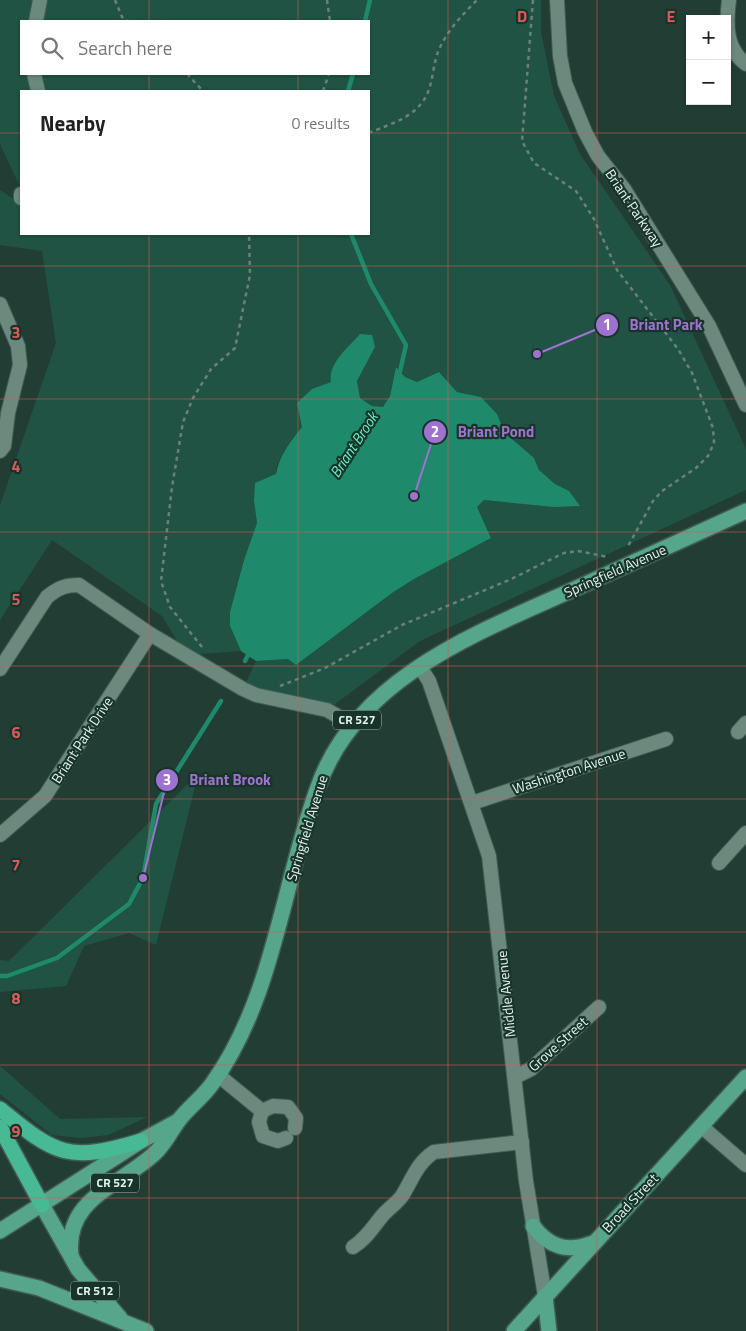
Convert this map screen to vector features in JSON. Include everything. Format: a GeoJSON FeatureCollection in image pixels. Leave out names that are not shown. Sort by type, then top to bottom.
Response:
{"type":"FeatureCollection","features":[{"type":"Feature","properties":{"kind":"highway"},"geometry":{"type":"LineString","coordinates":[[0,1109],[27,1132],[45,1144],[62,1151],[80,1153],[105,1152],[141,1142]]}},
{"type":"Feature","properties":{"kind":"highway"},"geometry":{"type":"LineString","coordinates":[[0,1127],[42,1205]]}},
{"type":"Feature","properties":{"kind":"main road","name":"Springfield Avenue"},"geometry":{"type":"LineString","coordinates":[[71,1256],[70,1235],[81,1209],[152,1156],[164,1144],[179,1120],[218,1075],[237,1047],[263,979],[318,786],[337,748],[353,725],[380,698],[420,667],[468,637],[746,511]]}},
{"type":"Feature","properties":{"kind":"main road","name":"Broad Street"},"geometry":{"type":"LineString","coordinates":[[514,1331],[746,1077]]}},
{"type":"Feature","properties":{"kind":"main road","name":"Springfield Avenue"},"geometry":{"type":"LineString","coordinates":[[0,1231],[179,1120]]}},
{"type":"Feature","properties":{"kind":"main road","name":"CR 512"},"geometry":{"type":"LineString","coordinates":[[42,1205],[71,1256],[94,1290],[124,1322],[146,1331]]}},
{"type":"Feature","properties":{"kind":"main road"},"geometry":{"type":"LineString","coordinates":[[533,1226],[546,1240],[561,1248],[577,1248],[594,1242]]}},
{"type":"Feature","properties":{"kind":"main road"},"geometry":{"type":"LineString","coordinates":[[0,1279],[38,1288],[124,1322]]}},
{"type":"Feature","properties":{"kind":"main road","name":"Middle Avenue"},"geometry":{"type":"LineString","coordinates":[[545,1296],[549,1331]]}},
{"type":"Feature","properties":{"kind":"street"},"geometry":{"type":"LineString","coordinates":[[36,20],[40,0]]}},
{"type":"Feature","properties":{"kind":"street","name":"Briant Parkway"},"geometry":{"type":"LineString","coordinates":[[557,0],[560,56],[565,83],[585,132],[598,156],[624,189],[709,326],[746,404]]}},
{"type":"Feature","properties":{"kind":"street"},"geometry":{"type":"LineString","coordinates":[[729,0],[728,34],[730,44],[735,54],[746,64]]}},
{"type":"Feature","properties":{"kind":"street"},"geometry":{"type":"LineString","coordinates":[[34,75],[38,90]]}},
{"type":"Feature","properties":{"kind":"street"},"geometry":{"type":"LineString","coordinates":[[0,304],[18,346],[20,365],[8,413],[4,446],[0,451]]}},
{"type":"Feature","properties":{"kind":"street"},"geometry":{"type":"LineString","coordinates":[[0,669],[47,597],[57,589],[67,585],[79,585],[150,634],[243,689],[256,695],[327,710],[353,725]]}},
{"type":"Feature","properties":{"kind":"street","name":"Briant Park Drive"},"geometry":{"type":"LineString","coordinates":[[0,835],[45,796],[150,634]]}},
{"type":"Feature","properties":{"kind":"street","name":"Middle Avenue"},"geometry":{"type":"LineString","coordinates":[[420,667],[429,680],[472,802],[492,871],[522,1142],[533,1226],[545,1296]]}},
{"type":"Feature","properties":{"kind":"street","name":"Washington Avenue"},"geometry":{"type":"LineString","coordinates":[[472,802],[666,739]]}},
{"type":"Feature","properties":{"kind":"street"},"geometry":{"type":"LineString","coordinates":[[719,863],[746,833]]}},
{"type":"Feature","properties":{"kind":"street","name":"Grove Street"},"geometry":{"type":"LineString","coordinates":[[515,1077],[531,1069],[599,1006]]}},
{"type":"Feature","properties":{"kind":"street"},"geometry":{"type":"LineString","coordinates":[[218,1075],[262,1111]]}},
{"type":"Feature","properties":{"kind":"street"},"geometry":{"type":"LineString","coordinates":[[273,1106],[288,1107],[294,1112],[291,1133],[278,1141],[263,1136],[258,1122],[262,1111],[273,1106]]}},
{"type":"Feature","properties":{"kind":"street"},"geometry":{"type":"LineString","coordinates":[[702,1126],[746,1165]]}},
{"type":"Feature","properties":{"kind":"street"},"geometry":{"type":"LineString","coordinates":[[353,1247],[361,1242],[382,1215],[401,1197],[411,1177],[426,1157],[434,1152],[522,1142]]}},
{"type":"Feature","properties":{"kind":"path"},"geometry":{"type":"LineString","coordinates":[[115,0],[122,17],[126,20]]}},
{"type":"Feature","properties":{"kind":"path"},"geometry":{"type":"LineString","coordinates":[[327,0],[330,20]]}},
{"type":"Feature","properties":{"kind":"path"},"geometry":{"type":"LineString","coordinates":[[370,132],[412,112],[421,104],[429,91],[438,52],[444,40],[464,12],[477,0]]}},
{"type":"Feature","properties":{"kind":"path"},"geometry":{"type":"LineString","coordinates":[[533,0],[522,141],[534,163],[576,192],[594,219],[618,270],[678,349],[692,373],[713,428],[714,443],[708,456],[696,468],[653,501],[635,530],[629,547],[622,551]]}},
{"type":"Feature","properties":{"kind":"path"},"geometry":{"type":"LineString","coordinates":[[188,75],[202,90]]}},
{"type":"Feature","properties":{"kind":"path"},"geometry":{"type":"LineString","coordinates":[[323,90],[329,75]]}},
{"type":"Feature","properties":{"kind":"path"},"geometry":{"type":"LineString","coordinates":[[202,648],[170,607],[161,581],[172,487],[183,422],[193,398],[210,370],[235,348],[250,275],[250,235]]}},
{"type":"Feature","properties":{"kind":"path"},"geometry":{"type":"LineString","coordinates":[[276,688],[325,668],[402,625],[509,580],[564,553],[578,551],[609,557],[616,554]]}},
{"type":"Feature","properties":{"kind":"shaded area"},"geometry":{"type":"Polygon","coordinates":[[[0,0],[541,0],[541,32],[554,96],[580,154],[670,285],[746,449],[746,490],[420,641],[327,710],[243,689],[256,661],[289,659],[296,665],[392,593],[414,579],[491,538],[477,507],[484,500],[513,502],[570,492],[555,484],[539,470],[534,458],[505,433],[497,414],[481,397],[457,392],[439,372],[417,382],[405,377],[396,367],[390,396],[383,408],[372,406],[360,398],[357,381],[375,347],[331,382],[312,389],[302,427],[285,450],[277,465],[276,474],[254,501],[257,523],[244,560],[230,612],[230,626],[241,651],[186,655],[162,616],[52,540],[0,620],[0,505],[56,343],[42,251],[0,245],[0,190],[20,203],[20,235],[370,235],[370,90],[20,90],[20,187],[0,144],[0,0]]]}},
{"type":"Feature","properties":{"kind":"shaded area"},"geometry":{"type":"Polygon","coordinates":[[[198,774],[156,945],[129,933],[84,946],[66,986],[0,992],[0,960],[9,961],[198,774]]]}},
{"type":"Feature","properties":{"kind":"shaded area"},"geometry":{"type":"Polygon","coordinates":[[[0,1066],[60,1119],[147,1117],[108,1135],[81,1138],[52,1135],[0,1094],[0,1066]]]}},
{"type":"Feature","properties":{"kind":"water"},"geometry":{"type":"Polygon","coordinates":[[[360,334],[372,335],[375,347],[357,381],[360,398],[372,406],[383,407],[390,396],[396,367],[405,377],[417,382],[439,372],[457,392],[481,397],[497,414],[505,433],[534,458],[539,470],[555,484],[569,491],[580,506],[554,507],[484,500],[477,507],[491,538],[414,579],[392,593],[296,665],[288,659],[256,661],[241,651],[230,626],[230,612],[244,560],[257,523],[254,501],[255,483],[276,474],[282,455],[302,427],[297,403],[312,389],[331,382],[331,375],[336,362],[360,334]]]}},
{"type":"Feature","properties":{"kind":"waterway","name":"Briant Brook"},"geometry":{"type":"LineString","coordinates":[[365,20],[370,0]]}},
{"type":"Feature","properties":{"kind":"waterway","name":"Briant Brook"},"geometry":{"type":"LineString","coordinates":[[348,90],[353,75]]}},
{"type":"Feature","properties":{"kind":"waterway","name":"Briant Brook"},"geometry":{"type":"LineString","coordinates":[[351,235],[371,284],[406,345],[399,376]]}},
{"type":"Feature","properties":{"kind":"waterway","name":"Briant Brook"},"geometry":{"type":"LineString","coordinates":[[245,661],[250,651]]}},
{"type":"Feature","properties":{"kind":"waterway","name":"Briant Brook"},"geometry":{"type":"LineString","coordinates":[[0,976],[7,976],[57,958],[129,904],[143,878],[156,804],[221,701]]}},
{"type":"Feature","properties":{"kind":"place","name":"Briant Park"},"geometry":{"type":"Point","coordinates":[537,354]}},
{"type":"Feature","properties":{"kind":"place","name":"Briant Pond"},"geometry":{"type":"Point","coordinates":[414,496]}},
{"type":"Feature","properties":{"kind":"place","name":"Briant Brook"},"geometry":{"type":"Point","coordinates":[143,878]}}]}
